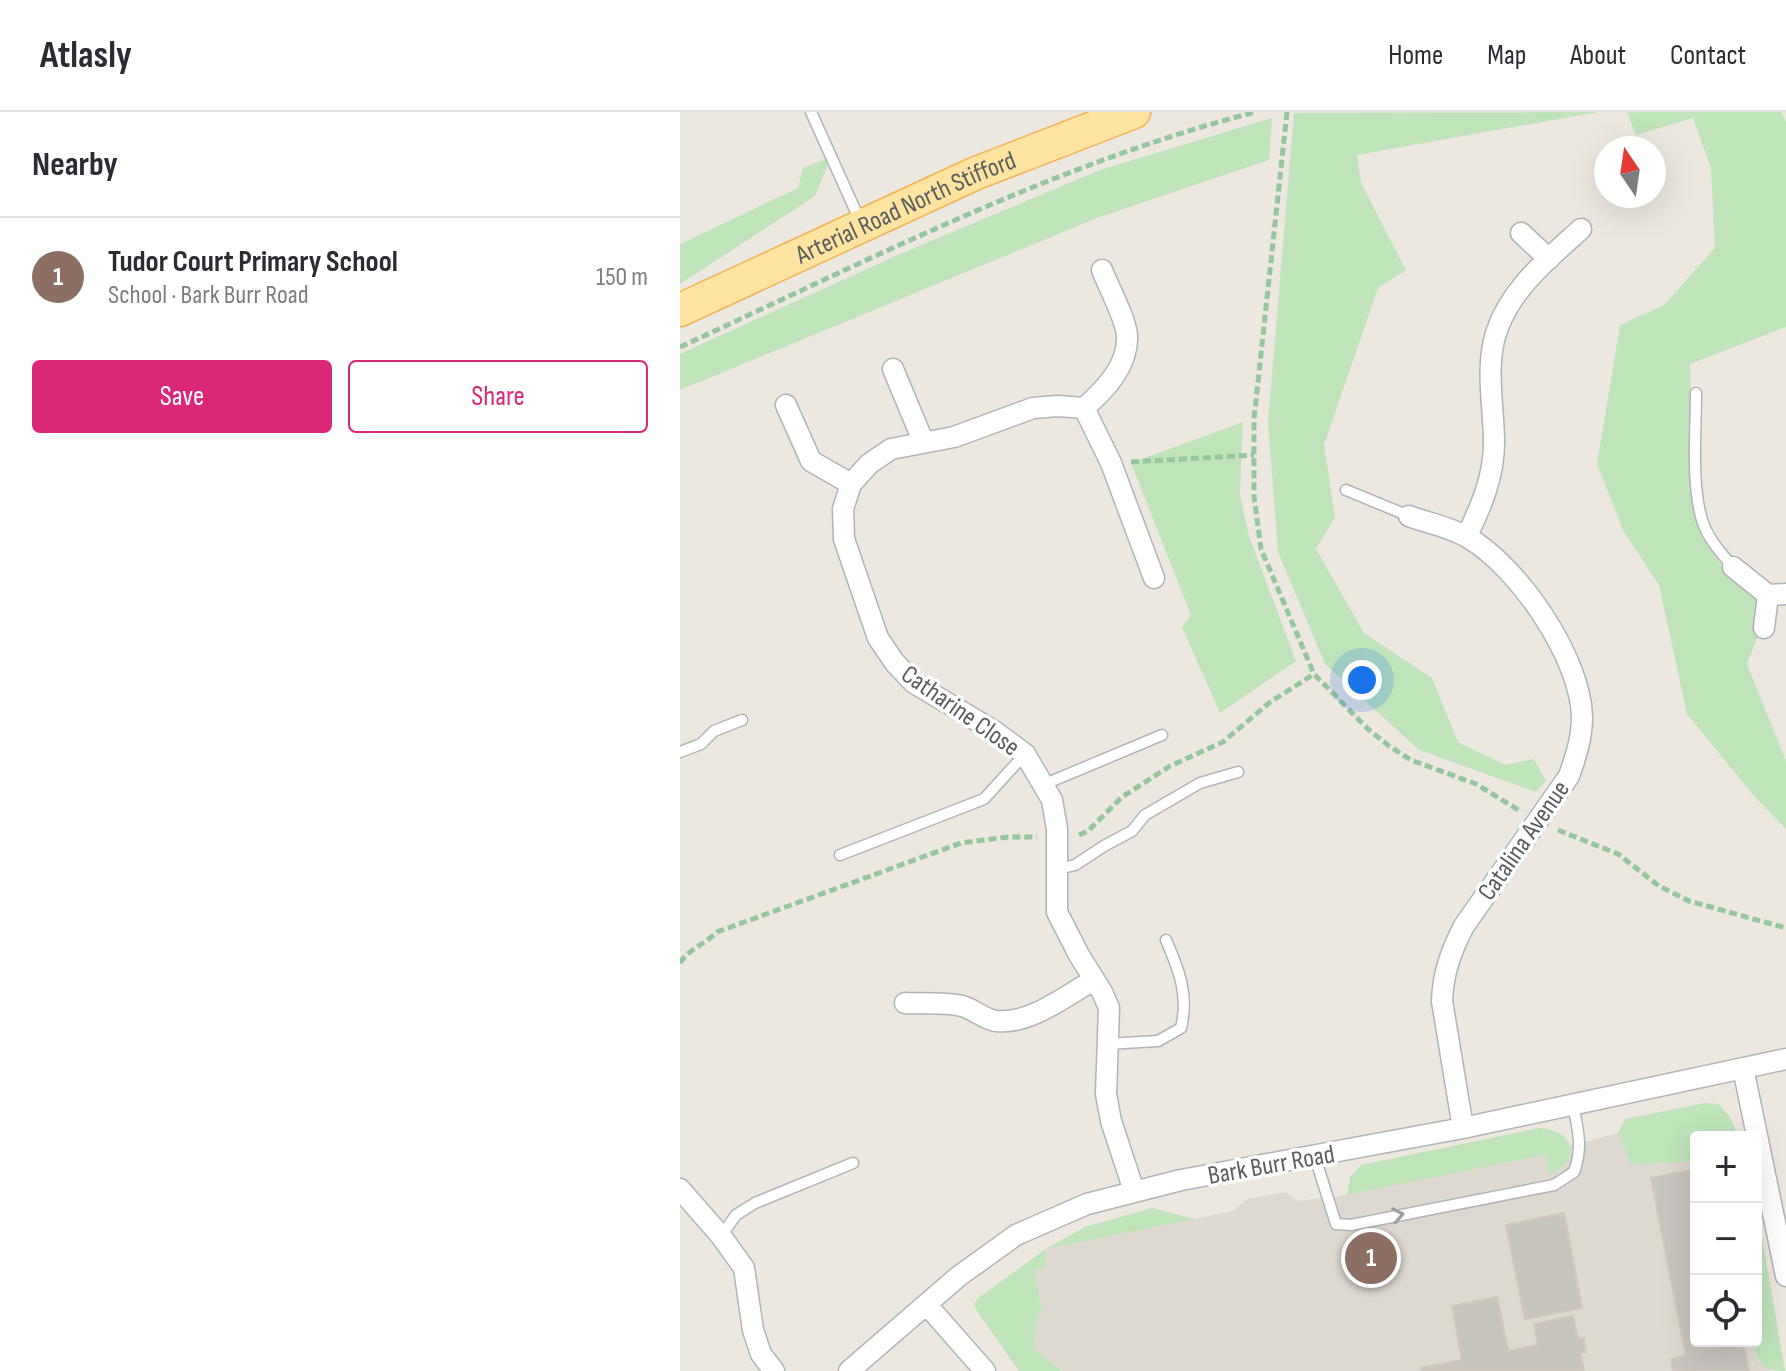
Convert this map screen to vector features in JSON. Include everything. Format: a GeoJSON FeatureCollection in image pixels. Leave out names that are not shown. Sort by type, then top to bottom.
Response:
{"type":"FeatureCollection","features":[{"type":"Feature","properties":{"kind":"main road","name":"Arterial Road North Stifford"},"geometry":{"type":"LineString","coordinates":[[680,310],[862,224],[1035,149],[1134,112]]}},
{"type":"Feature","properties":{"kind":"street"},"geometry":{"type":"LineString","coordinates":[[1467,536],[1488,491],[1494,446],[1490,377],[1496,333],[1523,285],[1581,229]]}},
{"type":"Feature","properties":{"kind":"street"},"geometry":{"type":"LineString","coordinates":[[1521,233],[1549,259]]}},
{"type":"Feature","properties":{"kind":"street"},"geometry":{"type":"LineString","coordinates":[[786,405],[811,461],[851,484],[869,464],[891,449],[954,437],[1033,408],[1084,408],[1105,390],[1121,365],[1125,349],[1127,333],[1102,270]]}},
{"type":"Feature","properties":{"kind":"street"},"geometry":{"type":"LineString","coordinates":[[893,369],[923,441]]}},
{"type":"Feature","properties":{"kind":"street"},"geometry":{"type":"LineString","coordinates":[[1084,408],[1111,463],[1154,578]]}},
{"type":"Feature","properties":{"kind":"street","name":"Catharine Close"},"geometry":{"type":"LineString","coordinates":[[851,484],[843,509],[844,539],[878,638],[914,683],[994,731],[1025,754],[1052,800],[1057,822],[1056,903],[1059,919],[1109,1008],[1106,1094],[1111,1121],[1134,1191]]}},
{"type":"Feature","properties":{"kind":"street","name":"Catalina Avenue"},"geometry":{"type":"LineString","coordinates":[[1409,516],[1467,536],[1505,568],[1543,617],[1570,661],[1582,716],[1579,749],[1569,776],[1464,926],[1450,952],[1442,1001],[1463,1128]]}},
{"type":"Feature","properties":{"kind":"street"},"geometry":{"type":"LineString","coordinates":[[1733,567],[1777,595],[1764,628]]}},
{"type":"Feature","properties":{"kind":"street"},"geometry":{"type":"LineString","coordinates":[[905,1003],[960,1006],[984,1018],[1015,1020],[1094,980]]}},
{"type":"Feature","properties":{"kind":"street","name":"Bark Burr Road"},"geometry":{"type":"LineString","coordinates":[[849,1371],[959,1276],[1016,1235],[1087,1204],[1134,1191],[1463,1128],[1786,1059]]}},
{"type":"Feature","properties":{"kind":"street"},"geometry":{"type":"LineString","coordinates":[[1743,1068],[1786,1276]]}},
{"type":"Feature","properties":{"kind":"street"},"geometry":{"type":"LineString","coordinates":[[680,1189],[744,1268],[753,1330],[761,1354],[771,1370]]}},
{"type":"Feature","properties":{"kind":"street"},"geometry":{"type":"LineString","coordinates":[[927,1305],[985,1371]]}},
{"type":"Feature","properties":{"kind":"lane"},"geometry":{"type":"LineString","coordinates":[[811,112],[862,224]]}},
{"type":"Feature","properties":{"kind":"lane"},"geometry":{"type":"LineString","coordinates":[[1696,393],[1702,519],[1713,544],[1733,567]]}},
{"type":"Feature","properties":{"kind":"lane","name":"Catalina Avenue"},"geometry":{"type":"LineString","coordinates":[[1346,490],[1409,516]]}},
{"type":"Feature","properties":{"kind":"lane"},"geometry":{"type":"LineString","coordinates":[[680,752],[701,744],[714,731],[742,720]]}},
{"type":"Feature","properties":{"kind":"lane"},"geometry":{"type":"LineString","coordinates":[[1045,784],[1162,735]]}},
{"type":"Feature","properties":{"kind":"lane"},"geometry":{"type":"LineString","coordinates":[[840,855],[984,799],[1025,754]]}},
{"type":"Feature","properties":{"kind":"lane"},"geometry":{"type":"LineString","coordinates":[[1058,869],[1075,865],[1132,831],[1145,815],[1200,783],[1238,772]]}},
{"type":"Feature","properties":{"kind":"lane"},"geometry":{"type":"LineString","coordinates":[[1107,1044],[1158,1041],[1181,1028],[1186,1008],[1176,964],[1166,940]]}},
{"type":"Feature","properties":{"kind":"lane"},"geometry":{"type":"LineString","coordinates":[[1315,1157],[1336,1224],[1351,1225],[1554,1185],[1574,1172],[1581,1141],[1573,1105]]}},
{"type":"Feature","properties":{"kind":"lane"},"geometry":{"type":"LineString","coordinates":[[721,1236],[736,1215],[755,1203],[853,1163]]}},
{"type":"Feature","properties":{"kind":"path"},"geometry":{"type":"LineString","coordinates":[[680,347],[957,220],[1113,156],[1255,112]]}},
{"type":"Feature","properties":{"kind":"path"},"geometry":{"type":"LineString","coordinates":[[1287,112],[1254,419],[1254,496],[1261,549],[1314,674],[1368,729],[1411,760],[1476,784],[1529,816]]}},
{"type":"Feature","properties":{"kind":"path"},"geometry":{"type":"LineString","coordinates":[[1111,463],[1254,455]]}},
{"type":"Feature","properties":{"kind":"path"},"geometry":{"type":"LineString","coordinates":[[1072,835],[1088,831],[1122,797],[1170,766],[1223,742],[1269,703],[1314,674]]}},
{"type":"Feature","properties":{"kind":"path"},"geometry":{"type":"LineString","coordinates":[[1550,826],[1618,854],[1659,886],[1689,901],[1786,928]]}},
{"type":"Feature","properties":{"kind":"path"},"geometry":{"type":"LineString","coordinates":[[680,963],[717,932],[961,843],[1008,837],[1041,837]]}},
{"type":"Feature","properties":{"kind":"shaded area"},"geometry":{"type":"Polygon","coordinates":[[[1618,1133],[1631,1164],[1690,1161],[1690,1347],[1754,1347],[1758,1361],[1771,1371],[1062,1371],[1034,1349],[1037,1318],[1042,1312],[1035,1270],[1046,1249],[1233,1211],[1247,1199],[1286,1192],[1297,1201],[1338,1196],[1545,1155],[1549,1173],[1570,1155],[1569,1146],[1618,1133]]]}},
{"type":"Feature","properties":{"kind":"green space"},"geometry":{"type":"Polygon","coordinates":[[[1598,112],[1357,155],[1361,183],[1406,270],[1378,288],[1324,445],[1335,517],[1316,549],[1364,633],[1432,678],[1458,742],[1505,765],[1534,759],[1546,781],[1536,792],[1419,750],[1325,664],[1278,552],[1268,422],[1294,113],[1598,112]]]}},
{"type":"Feature","properties":{"kind":"green space"},"geometry":{"type":"Polygon","coordinates":[[[1627,112],[1781,112],[1786,122],[1786,327],[1690,364],[1694,513],[1702,538],[1722,566],[1757,600],[1760,631],[1747,664],[1786,761],[1786,829],[1754,796],[1687,714],[1659,585],[1624,532],[1597,464],[1620,325],[1664,305],[1715,248],[1711,168],[1693,118],[1636,135],[1627,112]]]}},
{"type":"Feature","properties":{"kind":"green space"},"geometry":{"type":"Polygon","coordinates":[[[1272,118],[1269,160],[1097,218],[680,390],[680,354],[900,254],[1100,170],[1272,118]]]}},
{"type":"Feature","properties":{"kind":"green space"},"geometry":{"type":"Polygon","coordinates":[[[831,157],[815,196],[680,284],[680,244],[798,188],[803,168],[831,157]]]}},
{"type":"Feature","properties":{"kind":"green space"},"geometry":{"type":"Polygon","coordinates":[[[1243,422],[1240,495],[1249,536],[1296,661],[1220,713],[1182,627],[1191,615],[1131,463],[1243,422]]]}},
{"type":"Feature","properties":{"kind":"green space"},"geometry":{"type":"Polygon","coordinates":[[[1705,1103],[1719,1104],[1736,1131],[1690,1131],[1690,1161],[1631,1165],[1618,1133],[1625,1119],[1705,1103]]]}},
{"type":"Feature","properties":{"kind":"green space"},"geometry":{"type":"Polygon","coordinates":[[[1539,1128],[1560,1134],[1570,1146],[1567,1161],[1549,1174],[1545,1155],[1347,1195],[1350,1177],[1361,1165],[1539,1128]]]}},
{"type":"Feature","properties":{"kind":"green space"},"geometry":{"type":"Polygon","coordinates":[[[1152,1208],[1195,1219],[1046,1249],[1085,1227],[1152,1208]]]}},
{"type":"Feature","properties":{"kind":"green space"},"geometry":{"type":"Polygon","coordinates":[[[1762,1239],[1785,1371],[1766,1367],[1755,1347],[1762,1347],[1762,1239]]]}},
{"type":"Feature","properties":{"kind":"green space"},"geometry":{"type":"Polygon","coordinates":[[[1046,1249],[1045,1268],[1035,1270],[1042,1312],[1037,1318],[1034,1349],[1062,1371],[1019,1371],[974,1305],[978,1298],[1046,1249]]]}},
{"type":"Feature","properties":{"kind":"building"},"geometry":{"type":"Polygon","coordinates":[[[1690,1170],[1690,1347],[1744,1347],[1749,1371],[1673,1371],[1671,1359],[1686,1356],[1651,1178],[1690,1170]]]}},
{"type":"Feature","properties":{"kind":"building"},"geometry":{"type":"Polygon","coordinates":[[[1564,1213],[1582,1308],[1525,1319],[1506,1225],[1564,1213]]]}},
{"type":"Feature","properties":{"kind":"building"},"geometry":{"type":"Polygon","coordinates":[[[1497,1297],[1508,1351],[1538,1345],[1534,1324],[1573,1316],[1578,1339],[1584,1338],[1586,1352],[1580,1353],[1584,1371],[1422,1371],[1421,1368],[1462,1360],[1452,1306],[1497,1297]]]}},
{"type":"Feature","properties":{"kind":"place","name":"Tudor Court Primary School"},"geometry":{"type":"Point","coordinates":[1371,1258]}}]}
